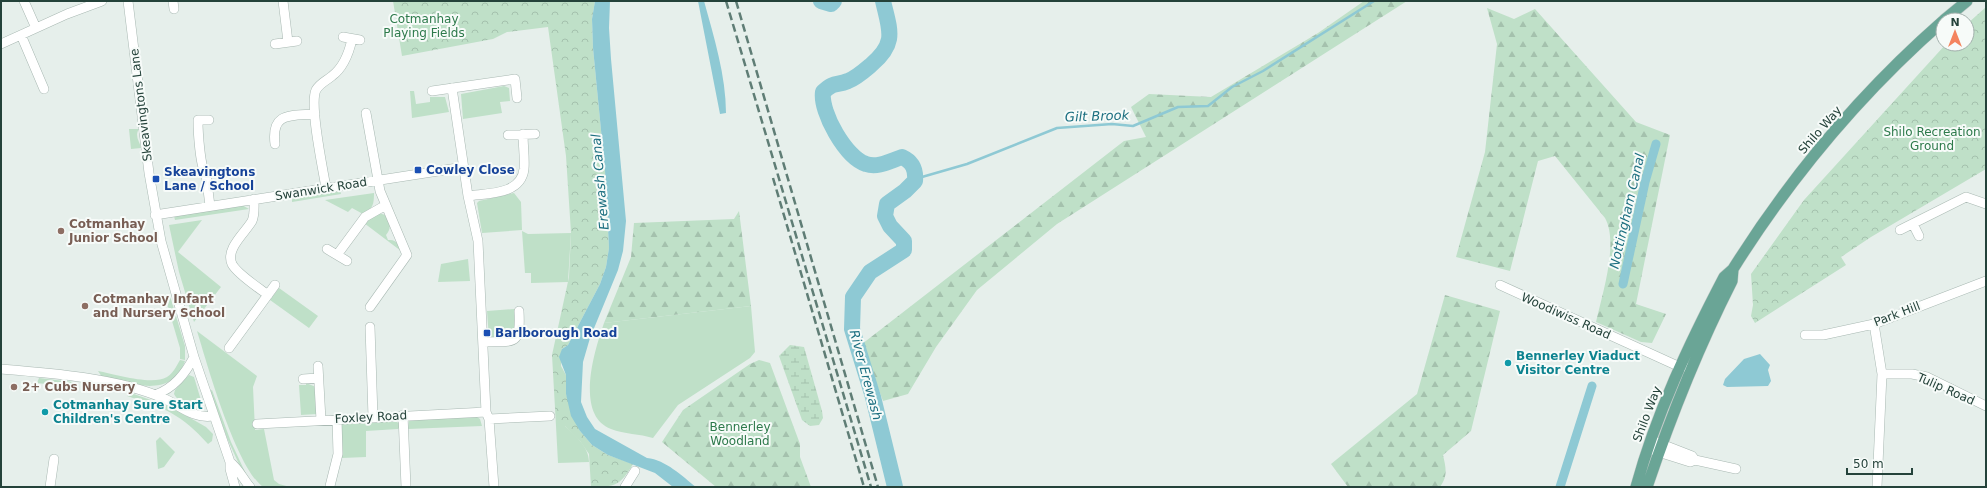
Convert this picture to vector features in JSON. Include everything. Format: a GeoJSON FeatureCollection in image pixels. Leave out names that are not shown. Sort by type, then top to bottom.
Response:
{"type":"FeatureCollection","features":[{"type":"Feature","properties":{"kind":"main road","name":"Shilo Way"},"geometry":{"type":"LineString","coordinates":[[1954,12],[1967,1]]}},
{"type":"Feature","properties":{"kind":"main road","name":"Shilo Way"},"geometry":{"type":"LineString","coordinates":[[1636,487],[1649,444],[1680,367],[1724,277],[1733,269],[1794,181],[1817,152],[1885,76],[1935,29]]}},
{"type":"Feature","properties":{"kind":"main road","name":"Shilo Way"},"geometry":{"type":"LineString","coordinates":[[1647,487],[1660,448],[1696,357],[1732,281],[1733,269]]}},
{"type":"Feature","properties":{"kind":"street"},"geometry":{"type":"LineString","coordinates":[[24,1],[36,28]]}},
{"type":"Feature","properties":{"kind":"street"},"geometry":{"type":"LineString","coordinates":[[1,44],[67,14],[102,1]]}},
{"type":"Feature","properties":{"kind":"street","name":"Skeavingtons Lane"},"geometry":{"type":"LineString","coordinates":[[128,1],[155,215],[169,274],[213,416],[230,462],[230,469],[235,487]]}},
{"type":"Feature","properties":{"kind":"street"},"geometry":{"type":"LineString","coordinates":[[275,44],[293,42],[283,1]]}},
{"type":"Feature","properties":{"kind":"street"},"geometry":{"type":"LineString","coordinates":[[21,35],[44,89]]}},
{"type":"Feature","properties":{"kind":"street"},"geometry":{"type":"LineString","coordinates":[[326,188],[315,114],[315,92],[320,85],[333,76],[341,67],[347,57],[352,39]]}},
{"type":"Feature","properties":{"kind":"street"},"geometry":{"type":"LineString","coordinates":[[432,91],[515,79],[518,98]]}},
{"type":"Feature","properties":{"kind":"street"},"geometry":{"type":"LineString","coordinates":[[452,88],[468,196],[478,241],[487,415],[494,487]]}},
{"type":"Feature","properties":{"kind":"street"},"geometry":{"type":"LineString","coordinates":[[366,113],[377,180],[394,234],[407,255],[370,307]]}},
{"type":"Feature","properties":{"kind":"street"},"geometry":{"type":"LineString","coordinates":[[275,144],[273,131],[279,121],[288,117],[315,114]]}},
{"type":"Feature","properties":{"kind":"street"},"geometry":{"type":"LineString","coordinates":[[209,120],[198,120],[200,150],[203,171],[206,174],[210,206]]}},
{"type":"Feature","properties":{"kind":"street"},"geometry":{"type":"LineString","coordinates":[[468,196],[506,191],[516,184],[523,174],[524,167],[523,134]]}},
{"type":"Feature","properties":{"kind":"street"},"geometry":{"type":"LineString","coordinates":[[508,135],[535,134]]}},
{"type":"Feature","properties":{"kind":"street","name":"Swanwick Road"},"geometry":{"type":"LineString","coordinates":[[155,215],[464,167]]}},
{"type":"Feature","properties":{"kind":"street"},"geometry":{"type":"LineString","coordinates":[[1900,230],[1966,198],[1986,204]]}},
{"type":"Feature","properties":{"kind":"street"},"geometry":{"type":"LineString","coordinates":[[254,199],[254,212],[252,220],[231,251],[231,259],[235,269],[268,295]]}},
{"type":"Feature","properties":{"kind":"street"},"geometry":{"type":"LineString","coordinates":[[338,255],[365,217],[386,205]]}},
{"type":"Feature","properties":{"kind":"street"},"geometry":{"type":"LineString","coordinates":[[1912,224],[1918,236]]}},
{"type":"Feature","properties":{"kind":"street"},"geometry":{"type":"LineString","coordinates":[[328,249],[347,261]]}},
{"type":"Feature","properties":{"kind":"street","name":"Park Hill"},"geometry":{"type":"LineString","coordinates":[[1805,335],[1823,335],[1874,324],[1986,281]]}},
{"type":"Feature","properties":{"kind":"street"},"geometry":{"type":"LineString","coordinates":[[229,348],[275,285]]}},
{"type":"Feature","properties":{"kind":"street","name":"Woodiwiss Road"},"geometry":{"type":"LineString","coordinates":[[1500,285],[1680,367]]}},
{"type":"Feature","properties":{"kind":"street"},"geometry":{"type":"LineString","coordinates":[[483,342],[510,341],[517,337],[520,331],[519,311]]}},
{"type":"Feature","properties":{"kind":"street"},"geometry":{"type":"LineString","coordinates":[[1874,324],[1882,374],[1879,486]]}},
{"type":"Feature","properties":{"kind":"street"},"geometry":{"type":"LineString","coordinates":[[373,333],[373,417]]}},
{"type":"Feature","properties":{"kind":"street"},"geometry":{"type":"LineString","coordinates":[[155,395],[169,388],[181,378],[194,357]]}},
{"type":"Feature","properties":{"kind":"street"},"geometry":{"type":"LineString","coordinates":[[1680,367],[1686,367],[1696,357]]}},
{"type":"Feature","properties":{"kind":"street"},"geometry":{"type":"LineString","coordinates":[[318,366],[321,420]]}},
{"type":"Feature","properties":{"kind":"street"},"geometry":{"type":"LineString","coordinates":[[1,369],[93,380],[155,395],[177,404],[198,416],[213,416]]}},
{"type":"Feature","properties":{"kind":"street","name":"Tulip Road"},"geometry":{"type":"LineString","coordinates":[[1882,374],[1912,374],[1927,378],[1986,406]]}},
{"type":"Feature","properties":{"kind":"street"},"geometry":{"type":"LineString","coordinates":[[303,379],[318,378]]}},
{"type":"Feature","properties":{"kind":"street"},"geometry":{"type":"LineString","coordinates":[[403,416],[406,487]]}},
{"type":"Feature","properties":{"kind":"street","name":"Foxley Road"},"geometry":{"type":"LineString","coordinates":[[257,424],[403,416],[550,416]]}},
{"type":"Feature","properties":{"kind":"street"},"geometry":{"type":"LineString","coordinates":[[330,486],[338,454],[337,419]]}},
{"type":"Feature","properties":{"kind":"street"},"geometry":{"type":"LineString","coordinates":[[1649,444],[1692,456],[1695,460],[1715,466],[1736,468]]}},
{"type":"Feature","properties":{"kind":"street"},"geometry":{"type":"LineString","coordinates":[[50,487],[56,470],[54,459]]}},
{"type":"Feature","properties":{"kind":"street","name":"Skeavingtons Lane"},"geometry":{"type":"LineString","coordinates":[[230,462],[237,467],[241,476],[250,487]]}},
{"type":"Feature","properties":{"kind":"street"},"geometry":{"type":"LineString","coordinates":[[625,487],[635,471]]}},
{"type":"Feature","properties":{"kind":"green space","name":"Cotmanhay Playing Fields"},"geometry":{"type":"Polygon","coordinates":[[[393,1],[595,1],[592,19],[593,48],[605,171],[609,248],[606,267],[600,284],[568,345],[562,349],[561,366],[566,375],[566,394],[580,431],[592,445],[608,455],[633,464],[624,477],[616,484],[611,486],[591,487],[589,454],[580,441],[565,426],[556,426],[552,355],[569,277],[571,233],[566,156],[548,27],[507,32],[493,39],[402,56],[393,1]]]}},
{"type":"Feature","properties":{"kind":"green space"},"geometry":{"type":"Polygon","coordinates":[[[1364,1],[1407,1],[1057,224],[977,290],[936,347],[908,394],[883,401],[862,344],[1124,141],[1146,137],[1131,107],[1149,94],[1211,97],[1318,33],[1364,1]]]}},
{"type":"Feature","properties":{"kind":"green space","name":"Shilo Recreation Ground"},"geometry":{"type":"Polygon","coordinates":[[[1986,7],[1986,169],[1871,237],[1841,257],[1846,265],[1755,323],[1751,316],[1753,305],[1751,274],[1804,200],[1939,52],[1975,52],[1975,17],[1986,7]]]}},
{"type":"Feature","properties":{"kind":"green space"},"geometry":{"type":"Polygon","coordinates":[[[1487,8],[1514,19],[1535,9],[1636,122],[1670,135],[1636,304],[1666,314],[1652,343],[1641,342],[1596,322],[1610,255],[1609,229],[1605,218],[1555,156],[1538,161],[1510,271],[1456,257],[1485,152],[1497,44],[1487,8]]]}},
{"type":"Feature","properties":{"kind":"green space"},"geometry":{"type":"Polygon","coordinates":[[[504,86],[509,88],[510,101],[500,102],[502,113],[463,119],[461,94],[504,86]]]}},
{"type":"Feature","properties":{"kind":"green space"},"geometry":{"type":"Polygon","coordinates":[[[410,91],[414,91],[416,104],[430,102],[430,97],[445,97],[449,112],[412,118],[410,91]]]}},
{"type":"Feature","properties":{"kind":"green space"},"geometry":{"type":"Polygon","coordinates":[[[129,129],[139,129],[137,137],[141,148],[131,149],[129,129]]]}},
{"type":"Feature","properties":{"kind":"green space"},"geometry":{"type":"Polygon","coordinates":[[[340,190],[341,194],[292,202],[292,198],[340,190]]]}},
{"type":"Feature","properties":{"kind":"green space"},"geometry":{"type":"Polygon","coordinates":[[[374,193],[372,206],[363,214],[352,208],[348,212],[325,200],[374,193]]]}},
{"type":"Feature","properties":{"kind":"green space"},"geometry":{"type":"Polygon","coordinates":[[[514,193],[521,202],[522,230],[482,233],[477,203],[479,201],[514,193]]]}},
{"type":"Feature","properties":{"kind":"green space"},"geometry":{"type":"Polygon","coordinates":[[[242,205],[249,209],[175,220],[174,216],[242,205]]]}},
{"type":"Feature","properties":{"kind":"green space"},"geometry":{"type":"Polygon","coordinates":[[[739,211],[751,306],[604,323],[631,257],[634,223],[734,219],[739,211]]]}},
{"type":"Feature","properties":{"kind":"green space"},"geometry":{"type":"Polygon","coordinates":[[[379,213],[385,215],[389,223],[390,227],[386,235],[388,240],[396,242],[405,254],[364,223],[379,213]]]}},
{"type":"Feature","properties":{"kind":"green space"},"geometry":{"type":"Polygon","coordinates":[[[202,220],[178,252],[221,287],[194,322],[179,272],[169,225],[202,220]]]}},
{"type":"Feature","properties":{"kind":"green space"},"geometry":{"type":"Polygon","coordinates":[[[522,231],[528,234],[571,233],[568,282],[531,283],[531,273],[525,273],[522,231]]]}},
{"type":"Feature","properties":{"kind":"green space"},"geometry":{"type":"Polygon","coordinates":[[[468,259],[470,281],[438,282],[441,264],[468,259]]]}},
{"type":"Feature","properties":{"kind":"green space"},"geometry":{"type":"Polygon","coordinates":[[[279,288],[318,316],[309,328],[270,300],[279,288]]]}},
{"type":"Feature","properties":{"kind":"green space"},"geometry":{"type":"Polygon","coordinates":[[[164,294],[170,296],[185,346],[185,360],[180,359],[180,348],[164,294]]]}},
{"type":"Feature","properties":{"kind":"green space"},"geometry":{"type":"Polygon","coordinates":[[[1445,295],[1500,311],[1471,431],[1443,455],[1446,472],[1443,483],[1440,487],[1348,487],[1331,464],[1417,394],[1445,295]]]}},
{"type":"Feature","properties":{"kind":"green space"},"geometry":{"type":"Polygon","coordinates":[[[751,306],[755,352],[750,358],[678,405],[653,438],[616,431],[600,421],[593,410],[590,396],[590,380],[596,349],[604,323],[751,306]]]}},
{"type":"Feature","properties":{"kind":"green space"},"geometry":{"type":"Polygon","coordinates":[[[515,309],[516,331],[511,337],[489,338],[487,311],[515,309]]]}},
{"type":"Feature","properties":{"kind":"green space"},"geometry":{"type":"Polygon","coordinates":[[[197,331],[257,376],[253,387],[255,430],[264,429],[274,480],[279,484],[290,487],[263,487],[253,476],[233,438],[224,415],[197,331]]]}},
{"type":"Feature","properties":{"kind":"green space"},"geometry":{"type":"Polygon","coordinates":[[[790,345],[804,347],[822,411],[823,418],[819,425],[810,426],[802,420],[779,356],[790,345]]]}},
{"type":"Feature","properties":{"kind":"green space"},"geometry":{"type":"Polygon","coordinates":[[[180,360],[185,361],[179,373],[170,381],[160,385],[149,386],[125,383],[102,377],[98,371],[143,380],[160,379],[171,374],[180,360]]]}},
{"type":"Feature","properties":{"kind":"green space","name":"Bennerley Woodland"},"geometry":{"type":"Polygon","coordinates":[[[759,360],[770,363],[800,444],[800,457],[811,487],[716,487],[662,442],[683,410],[750,364],[759,360]]]}},
{"type":"Feature","properties":{"kind":"green space"},"geometry":{"type":"Polygon","coordinates":[[[189,375],[194,377],[203,407],[196,408],[187,405],[179,400],[174,394],[175,390],[189,375]]]}},
{"type":"Feature","properties":{"kind":"green space"},"geometry":{"type":"Polygon","coordinates":[[[39,378],[73,382],[73,387],[37,383],[39,378]]]}},
{"type":"Feature","properties":{"kind":"green space"},"geometry":{"type":"Polygon","coordinates":[[[306,383],[316,387],[317,414],[301,415],[299,385],[306,385],[306,383]]]}},
{"type":"Feature","properties":{"kind":"green space"},"geometry":{"type":"Polygon","coordinates":[[[212,390],[231,442],[246,474],[244,475],[227,438],[210,391],[212,390]]]}},
{"type":"Feature","properties":{"kind":"green space"},"geometry":{"type":"Polygon","coordinates":[[[128,392],[171,407],[206,427],[213,434],[212,441],[208,444],[181,419],[172,413],[152,404],[127,396],[128,392]]]}},
{"type":"Feature","properties":{"kind":"green space"},"geometry":{"type":"Polygon","coordinates":[[[477,417],[480,419],[482,426],[408,429],[409,420],[477,417]]]}},
{"type":"Feature","properties":{"kind":"green space"},"geometry":{"type":"Polygon","coordinates":[[[392,420],[399,423],[400,427],[398,429],[366,431],[366,457],[342,458],[341,424],[392,420]]]}},
{"type":"Feature","properties":{"kind":"green space"},"geometry":{"type":"Polygon","coordinates":[[[556,426],[565,426],[577,438],[587,451],[589,462],[558,463],[556,426]]]}},
{"type":"Feature","properties":{"kind":"green space"},"geometry":{"type":"Polygon","coordinates":[[[160,437],[175,452],[164,467],[158,469],[156,441],[160,437]]]}},
{"type":"Feature","properties":{"kind":"water"},"geometry":{"type":"Polygon","coordinates":[[[595,1],[610,1],[609,28],[611,59],[626,221],[623,251],[618,270],[590,338],[583,362],[581,402],[587,417],[595,429],[647,458],[654,459],[667,465],[696,487],[673,487],[655,473],[608,455],[592,445],[580,431],[571,416],[566,394],[566,375],[559,357],[562,349],[568,345],[600,284],[606,267],[609,248],[605,171],[593,48],[592,19],[595,1]]]}},
{"type":"Feature","properties":{"kind":"water"},"geometry":{"type":"Polygon","coordinates":[[[698,1],[704,1],[722,71],[726,113],[720,114],[698,1]]]}},
{"type":"Feature","properties":{"kind":"water"},"geometry":{"type":"Polygon","coordinates":[[[1760,354],[1770,365],[1768,370],[1771,381],[1768,386],[1727,387],[1723,385],[1725,379],[1744,359],[1760,354]]]}},
{"type":"Feature","properties":{"kind":"waterway","name":"River Erewash"},"geometry":{"type":"LineString","coordinates":[[821,1],[831,4],[834,1]]}},
{"type":"Feature","properties":{"kind":"waterway","name":"River Erewash"},"geometry":{"type":"LineString","coordinates":[[883,1],[889,29],[888,43],[885,50],[871,65],[857,76],[848,81],[833,85],[823,92],[823,101],[830,122],[836,133],[850,153],[858,160],[866,164],[875,165],[884,164],[902,157],[909,161],[915,173],[915,181],[905,191],[887,204],[885,216],[890,226],[904,241],[904,250],[870,272],[853,297],[852,329],[873,397],[895,487]]}},
{"type":"Feature","properties":{"kind":"waterway","name":"Gilt Brook"},"geometry":{"type":"LineString","coordinates":[[915,179],[967,164],[1057,128],[1112,124],[1133,126],[1178,107],[1208,106],[1232,87],[1263,71],[1374,1]]}},
{"type":"Feature","properties":{"kind":"waterway","name":"Nottingham Canal"},"geometry":{"type":"LineString","coordinates":[[1623,284],[1645,182],[1656,144]]}},
{"type":"Feature","properties":{"kind":"waterway","name":"Nottingham Canal"},"geometry":{"type":"LineString","coordinates":[[1560,487],[1592,386]]}},
{"type":"Feature","properties":{"kind":"railway"},"geometry":{"type":"LineString","coordinates":[[726,1],[871,487]]}},
{"type":"Feature","properties":{"kind":"railway"},"geometry":{"type":"LineString","coordinates":[[736,1],[878,487]]}},
{"type":"Feature","properties":{"kind":"railway"},"geometry":{"type":"LineString","coordinates":[[773,178],[864,487]]}},
{"type":"Feature","properties":{"kind":"place","name":"Cowley Close"},"geometry":{"type":"Point","coordinates":[418,170]}},
{"type":"Feature","properties":{"kind":"place","name":"Skeavingtons Lane / School"},"geometry":{"type":"Point","coordinates":[156,179]}},
{"type":"Feature","properties":{"kind":"place","name":"Cotmanhay Junior School"},"geometry":{"type":"Point","coordinates":[61,231]}},
{"type":"Feature","properties":{"kind":"place","name":"Cotmanhay Infant and Nursery School"},"geometry":{"type":"Point","coordinates":[85,306]}},
{"type":"Feature","properties":{"kind":"place","name":"Barlborough Road"},"geometry":{"type":"Point","coordinates":[487,333]}},
{"type":"Feature","properties":{"kind":"place","name":"Bennerley Viaduct Visitor Centre"},"geometry":{"type":"Point","coordinates":[1508,363]}},
{"type":"Feature","properties":{"kind":"place","name":"2+ Cubs Nursery"},"geometry":{"type":"Point","coordinates":[14,387]}},
{"type":"Feature","properties":{"kind":"place","name":"Cotmanhay Sure Start Children's Centre"},"geometry":{"type":"Point","coordinates":[45,412]}},
{"type":"Feature","properties":{"kind":"water label","name":"Erewash Canal"},"geometry":{"type":"Point","coordinates":[600,182]}}]}
